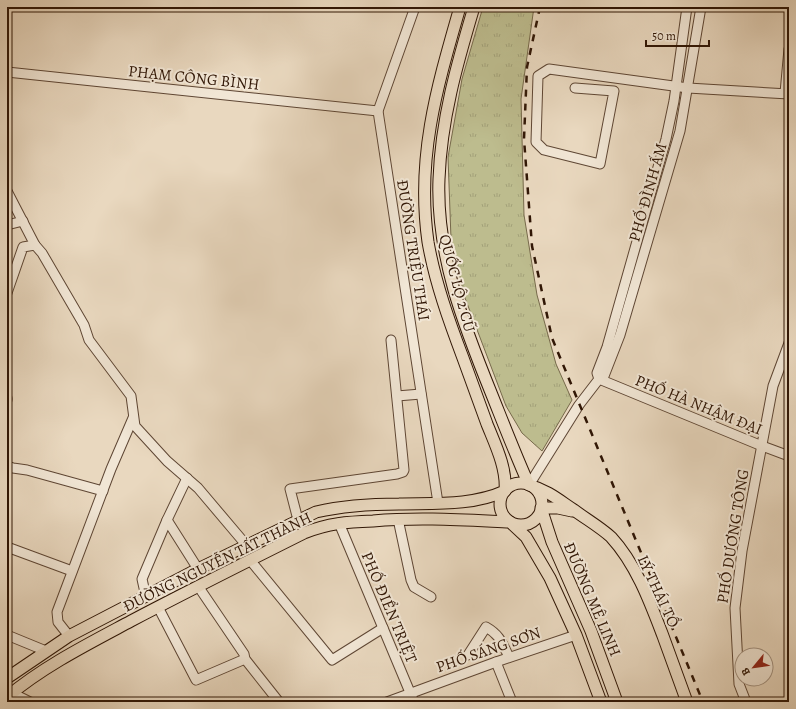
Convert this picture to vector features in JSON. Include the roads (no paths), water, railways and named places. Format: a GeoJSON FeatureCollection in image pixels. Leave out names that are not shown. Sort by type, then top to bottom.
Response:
{"type":"FeatureCollection","features":[{"type":"Feature","properties":{"kind":"main road","name":"QUỐC LỘ 2 CŨ"},"geometry":{"type":"LineString","coordinates":[[460,7],[436,94],[428,139],[424,183],[428,242],[440,291],[463,360],[497,451],[504,476],[505,490]]}},
{"type":"Feature","properties":{"kind":"main road","name":"QUỐC LỘ 2 CŨ"},"geometry":{"type":"LineString","coordinates":[[474,7],[458,62],[443,130],[439,180],[442,239],[453,288],[476,354],[529,485]]}},
{"type":"Feature","properties":{"kind":"main road"},"geometry":{"type":"LineString","coordinates":[[523,483],[529,485],[539,494],[541,501],[541,508],[537,517],[530,523],[520,525],[510,522],[505,517],[500,507],[501,497],[505,490],[510,486],[523,483]]}},
{"type":"Feature","properties":{"kind":"main road","name":"LÝ THÁI TỔ"},"geometry":{"type":"LineString","coordinates":[[529,485],[551,494],[576,511],[610,537],[621,550],[632,566],[654,614],[687,702]]}},
{"type":"Feature","properties":{"kind":"main road","name":"ĐƯỜNG NGUYỄN TẤT THÀNH"},"geometry":{"type":"LineString","coordinates":[[7,678],[69,636],[198,569],[316,512],[332,508],[478,500],[488,498],[505,490]]}},
{"type":"Feature","properties":{"kind":"main road","name":"LÝ THÁI TỔ"},"geometry":{"type":"LineString","coordinates":[[541,508],[576,511]]}},
{"type":"Feature","properties":{"kind":"main road","name":"ĐƯỜNG MÊ LINH"},"geometry":{"type":"LineString","coordinates":[[541,508],[552,542],[592,631],[617,702]]}},
{"type":"Feature","properties":{"kind":"main road","name":"ĐƯỜNG NGUYỄN TẤT THÀNH"},"geometry":{"type":"LineString","coordinates":[[9,695],[53,664],[76,650],[198,586],[304,533],[320,527],[339,523],[398,519],[510,522]]}},
{"type":"Feature","properties":{"kind":"main road","name":"ĐƯỜNG MÊ LINH"},"geometry":{"type":"LineString","coordinates":[[510,522],[526,537],[537,554],[558,595],[576,635],[600,702]]}},
{"type":"Feature","properties":{"kind":"street","name":"ĐƯỜNG TRIỆU THÁI"},"geometry":{"type":"LineString","coordinates":[[415,7],[378,111],[438,503]]}},
{"type":"Feature","properties":{"kind":"street","name":"PHỐ ĐÌNH ẤM"},"geometry":{"type":"LineString","coordinates":[[599,379],[597,372],[607,347],[666,139],[676,87],[687,7]]}},
{"type":"Feature","properties":{"kind":"street","name":"PHỐ ĐÌNH ẤM"},"geometry":{"type":"LineString","coordinates":[[529,485],[579,405],[599,379],[604,376],[620,335],[680,131],[701,7]]}},
{"type":"Feature","properties":{"kind":"street"},"geometry":{"type":"LineString","coordinates":[[575,88],[614,91],[600,164],[544,150],[536,142],[538,76],[549,69],[676,87],[787,94],[789,48]]}},
{"type":"Feature","properties":{"kind":"street","name":"PHẠM CÔNG BÌNH"},"geometry":{"type":"LineString","coordinates":[[7,72],[378,111]]}},
{"type":"Feature","properties":{"kind":"street"},"geometry":{"type":"LineString","coordinates":[[7,191],[35,245],[42,253],[84,325],[89,340],[131,396],[135,426],[167,461],[198,488],[246,546]]}},
{"type":"Feature","properties":{"kind":"street"},"geometry":{"type":"LineString","coordinates":[[7,225],[23,221]]}},
{"type":"Feature","properties":{"kind":"street"},"geometry":{"type":"LineString","coordinates":[[7,293],[24,247],[35,245]]}},
{"type":"Feature","properties":{"kind":"street"},"geometry":{"type":"LineString","coordinates":[[298,520],[290,489],[403,472],[405,468],[391,340]]}},
{"type":"Feature","properties":{"kind":"street","name":"PHỐ DƯƠNG TÔNG"},"geometry":{"type":"LineString","coordinates":[[746,702],[740,684],[734,608],[742,551],[773,386],[789,343]]}},
{"type":"Feature","properties":{"kind":"street","name":"PHỐ HÀ NHẬM ĐẠI"},"geometry":{"type":"LineString","coordinates":[[599,379],[789,456]]}},
{"type":"Feature","properties":{"kind":"street"},"geometry":{"type":"LineString","coordinates":[[397,396],[421,394]]}},
{"type":"Feature","properties":{"kind":"street"},"geometry":{"type":"LineString","coordinates":[[69,636],[58,622],[57,612],[133,416]]}},
{"type":"Feature","properties":{"kind":"street"},"geometry":{"type":"LineString","coordinates":[[7,466],[103,491]]}},
{"type":"Feature","properties":{"kind":"street"},"geometry":{"type":"LineString","coordinates":[[146,597],[142,579],[186,478]]}},
{"type":"Feature","properties":{"kind":"street"},"geometry":{"type":"LineString","coordinates":[[398,519],[414,588],[431,597]]}},
{"type":"Feature","properties":{"kind":"street"},"geometry":{"type":"LineString","coordinates":[[167,520],[198,569]]}},
{"type":"Feature","properties":{"kind":"street","name":"PHỐ ĐIỂN TRIỆT"},"geometry":{"type":"LineString","coordinates":[[339,523],[414,702]]}},
{"type":"Feature","properties":{"kind":"street"},"geometry":{"type":"LineString","coordinates":[[7,547],[72,571]]}},
{"type":"Feature","properties":{"kind":"street"},"geometry":{"type":"LineString","coordinates":[[250,560],[332,660],[383,628]]}},
{"type":"Feature","properties":{"kind":"street"},"geometry":{"type":"LineString","coordinates":[[198,586],[244,654],[245,659],[278,702]]}},
{"type":"Feature","properties":{"kind":"street"},"geometry":{"type":"LineString","coordinates":[[158,607],[196,680],[245,659]]}},
{"type":"Feature","properties":{"kind":"street"},"geometry":{"type":"LineString","coordinates":[[468,655],[486,627],[496,633],[509,657]]}},
{"type":"Feature","properties":{"kind":"street"},"geometry":{"type":"LineString","coordinates":[[7,634],[46,651]]}},
{"type":"Feature","properties":{"kind":"street","name":"PHỐ SÁNG SƠN"},"geometry":{"type":"LineString","coordinates":[[387,702],[509,657],[576,635]]}},
{"type":"Feature","properties":{"kind":"street"},"geometry":{"type":"LineString","coordinates":[[496,662],[512,702]]}},
{"type":"Feature","properties":{"kind":"street"},"geometry":{"type":"LineString","coordinates":[[9,695],[28,702]]}},
{"type":"Feature","properties":{"kind":"railway"},"geometry":{"type":"LineString","coordinates":[[540,7],[527,67],[524,139],[532,246],[552,338],[703,702]]}}]}
